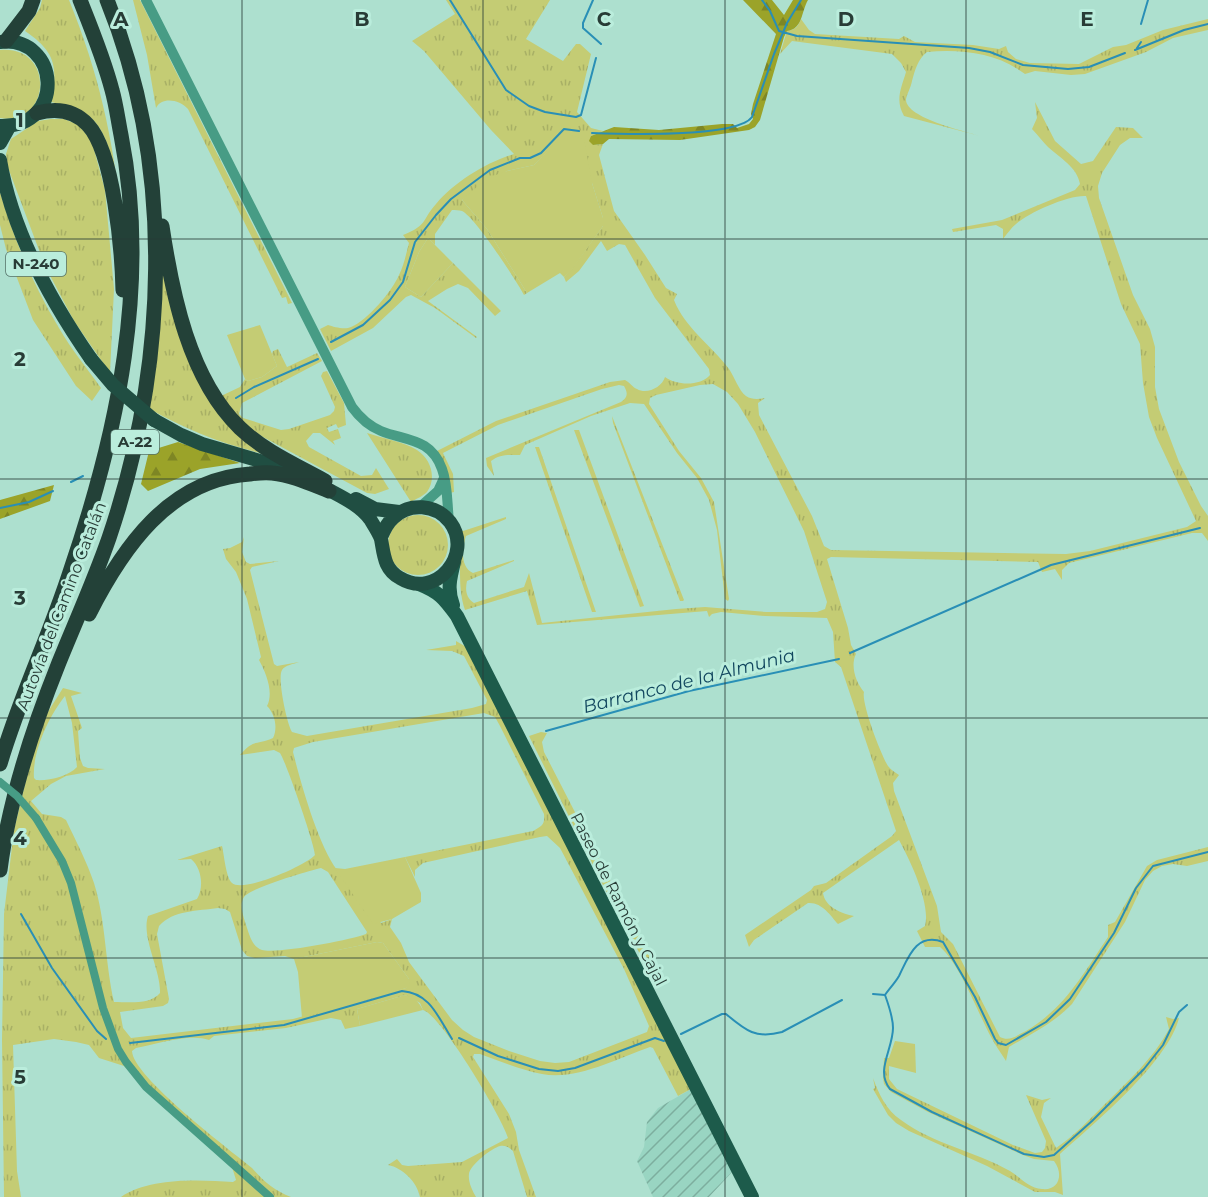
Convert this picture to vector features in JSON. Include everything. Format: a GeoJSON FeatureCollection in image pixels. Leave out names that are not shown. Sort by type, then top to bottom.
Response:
{"type":"FeatureCollection","features":[{"type":"Feature","properties":{"kind":"highway"},"geometry":{"type":"LineString","coordinates":[[3,42],[29,11],[33,0]]}},
{"type":"Feature","properties":{"kind":"highway","name":"Autovía del Camino Catalán"},"geometry":{"type":"LineString","coordinates":[[0,764],[9,734],[71,572],[118,401],[128,339],[133,230],[127,163],[113,92],[81,0]]}},
{"type":"Feature","properties":{"kind":"highway","name":"Autovía del Camino Catalán"},"geometry":{"type":"LineString","coordinates":[[0,870],[9,818],[22,770],[57,667],[109,539],[126,479],[146,390],[154,306],[155,257],[149,166],[138,97],[107,0]]}},
{"type":"Feature","properties":{"kind":"highway"},"geometry":{"type":"LineString","coordinates":[[0,143],[5,127],[20,124],[37,113],[48,90],[44,65],[29,48],[16,43],[3,42]]}},
{"type":"Feature","properties":{"kind":"highway"},"geometry":{"type":"LineString","coordinates":[[138,97],[155,173],[173,288],[184,329],[207,383],[223,409],[241,429],[271,452],[330,488]]}},
{"type":"Feature","properties":{"kind":"highway"},"geometry":{"type":"LineString","coordinates":[[37,113],[56,110],[66,111],[78,117],[88,125],[103,153],[112,195],[123,276],[123,329],[118,401]]}},
{"type":"Feature","properties":{"kind":"highway","name":"N-240"},"geometry":{"type":"LineString","coordinates":[[0,160],[20,230],[59,310],[91,359],[119,391],[154,420],[181,435],[202,444],[292,469],[330,488],[372,514]]}},
{"type":"Feature","properties":{"kind":"highway"},"geometry":{"type":"LineString","coordinates":[[0,875],[15,805],[42,724],[64,668],[100,593],[132,543],[146,526],[179,496],[198,486],[234,475],[270,472],[330,488]]}},
{"type":"Feature","properties":{"kind":"highway"},"geometry":{"type":"LineString","coordinates":[[420,507],[431,508],[449,520],[458,540],[454,562],[443,576],[419,584],[409,582],[392,572],[382,555],[381,537],[372,514],[399,512],[420,507]]}},
{"type":"Feature","properties":{"kind":"highway"},"geometry":{"type":"LineString","coordinates":[[381,537],[386,526],[399,512]]}},
{"type":"Feature","properties":{"kind":"main road"},"geometry":{"type":"LineString","coordinates":[[454,562],[449,581],[449,595],[457,616]]}},
{"type":"Feature","properties":{"kind":"main road"},"geometry":{"type":"LineString","coordinates":[[419,584],[435,590],[457,616]]}},
{"type":"Feature","properties":{"kind":"main road","name":"Paseo de Ramón y Cajal"},"geometry":{"type":"LineString","coordinates":[[457,616],[752,1197]]}},
{"type":"Feature","properties":{"kind":"street"},"geometry":{"type":"LineString","coordinates":[[146,0],[352,407],[362,419],[375,428],[423,444],[438,461],[444,475],[449,520]]}},
{"type":"Feature","properties":{"kind":"street"},"geometry":{"type":"LineString","coordinates":[[420,507],[438,491],[444,475]]}},
{"type":"Feature","properties":{"kind":"street"},"geometry":{"type":"LineString","coordinates":[[0,782],[22,801],[36,818],[62,861],[71,883],[103,1008],[118,1049],[126,1062],[146,1087],[270,1197]]}},
{"type":"Feature","properties":{"kind":"shaded area"},"geometry":{"type":"Polygon","coordinates":[[[691,1089],[733,1171],[709,1197],[653,1197],[637,1161],[644,1147],[647,1122],[658,1108],[691,1089]]]}},
{"type":"Feature","properties":{"kind":"green space"},"geometry":{"type":"Polygon","coordinates":[[[42,0],[69,0],[80,27],[97,80],[109,132],[121,216],[112,160],[103,133],[95,122],[82,111],[51,102],[54,79],[52,61],[43,46],[25,31],[40,8],[42,0]]]}},
{"type":"Feature","properties":{"kind":"green space"},"geometry":{"type":"Polygon","coordinates":[[[133,0],[140,0],[292,303],[288,304],[286,297],[282,298],[188,109],[180,103],[171,101],[162,102],[156,108],[147,55],[133,0]]]}},
{"type":"Feature","properties":{"kind":"green space"},"geometry":{"type":"Polygon","coordinates":[[[446,0],[550,0],[526,39],[563,61],[576,44],[580,44],[591,54],[577,112],[591,128],[603,131],[591,136],[593,145],[603,144],[599,155],[614,211],[666,288],[677,294],[674,300],[691,328],[722,360],[743,394],[753,399],[765,398],[758,403],[759,415],[812,516],[824,546],[831,550],[1066,554],[1090,551],[1187,527],[1196,521],[1149,417],[1140,344],[1121,304],[1086,196],[1060,201],[1022,219],[1003,239],[1003,229],[996,225],[953,232],[952,229],[1002,220],[1075,190],[1080,184],[1072,168],[1032,129],[1037,118],[1035,102],[1055,141],[1081,164],[1093,161],[1116,127],[1133,128],[1143,138],[1130,138],[1120,145],[1102,173],[1098,186],[1099,198],[1133,295],[1150,329],[1155,347],[1155,387],[1159,409],[1179,462],[1208,516],[1208,541],[1202,533],[1192,533],[1069,563],[1062,570],[1062,580],[1055,569],[1042,572],[1038,562],[831,557],[827,559],[851,645],[856,654],[855,674],[864,692],[868,717],[888,766],[899,775],[893,783],[894,791],[937,906],[941,932],[953,944],[1000,1037],[1010,1038],[1026,1031],[1052,1012],[1062,1001],[1108,937],[1108,925],[1115,922],[1147,866],[1157,860],[1208,847],[1208,861],[1187,866],[1173,864],[1162,866],[1153,871],[1145,880],[1125,922],[1072,1004],[1050,1023],[1009,1047],[1006,1061],[955,965],[940,947],[925,947],[917,931],[925,926],[925,906],[914,870],[899,840],[823,893],[827,902],[839,912],[854,916],[838,924],[822,907],[808,903],[754,940],[749,947],[745,935],[814,886],[826,883],[896,831],[841,667],[835,662],[833,632],[827,618],[721,612],[709,617],[707,611],[537,625],[527,591],[465,610],[461,590],[458,529],[463,531],[506,517],[506,519],[466,536],[463,551],[464,562],[473,573],[514,560],[467,581],[467,594],[474,603],[524,587],[529,573],[542,623],[705,607],[766,612],[817,612],[825,609],[827,602],[804,531],[755,432],[738,404],[727,392],[713,384],[656,395],[650,398],[649,404],[679,451],[701,478],[714,502],[728,601],[725,599],[717,530],[709,500],[697,478],[644,404],[630,403],[591,416],[525,445],[520,455],[498,457],[491,461],[494,476],[487,466],[486,458],[621,402],[627,395],[624,386],[602,389],[498,425],[443,453],[453,474],[454,492],[450,493],[437,451],[496,421],[610,382],[625,380],[635,388],[645,391],[657,387],[665,377],[689,384],[706,379],[710,375],[709,369],[655,298],[625,245],[619,244],[607,251],[601,241],[579,271],[566,282],[564,277],[603,226],[603,218],[592,183],[551,148],[534,165],[507,171],[462,200],[487,229],[527,293],[524,295],[495,250],[468,216],[462,211],[452,210],[435,234],[435,245],[428,238],[419,252],[405,287],[421,297],[453,263],[501,311],[495,316],[468,288],[458,284],[428,301],[476,338],[435,308],[411,295],[373,328],[331,351],[320,329],[328,325],[349,328],[365,318],[379,304],[396,282],[402,267],[409,243],[403,235],[420,225],[443,196],[461,181],[482,168],[514,154],[424,51],[412,41],[455,14],[446,0]]]}},
{"type":"Feature","properties":{"kind":"green space"},"geometry":{"type":"Polygon","coordinates":[[[743,0],[772,0],[784,15],[793,0],[808,0],[799,23],[792,30],[787,31],[784,37],[760,120],[755,127],[749,130],[680,140],[609,139],[603,144],[593,145],[589,141],[591,136],[614,127],[659,130],[722,124],[733,124],[737,128],[749,124],[753,119],[751,114],[753,104],[776,34],[743,0]]]}},
{"type":"Feature","properties":{"kind":"green space"},"geometry":{"type":"Polygon","coordinates":[[[801,19],[815,34],[899,39],[904,36],[915,42],[973,45],[999,49],[1006,46],[1008,52],[1016,59],[1030,63],[1079,64],[1113,47],[1126,45],[1163,30],[1208,19],[1208,30],[1173,38],[1146,52],[1085,74],[1071,75],[1035,71],[1025,74],[1003,61],[979,54],[953,51],[927,52],[916,69],[906,99],[908,106],[925,118],[980,136],[904,116],[899,100],[906,72],[892,54],[792,41],[780,54],[787,31],[796,28],[801,19]]]}},
{"type":"Feature","properties":{"kind":"green space"},"geometry":{"type":"Polygon","coordinates":[[[0,50],[18,52],[31,60],[38,72],[40,86],[37,99],[29,110],[17,117],[0,118],[0,50]]]}},
{"type":"Feature","properties":{"kind":"green space"},"geometry":{"type":"Polygon","coordinates":[[[64,119],[79,125],[92,142],[105,190],[114,289],[110,373],[74,321],[45,266],[7,165],[6,154],[11,139],[38,121],[64,119]]]}},
{"type":"Feature","properties":{"kind":"green space"},"geometry":{"type":"Polygon","coordinates":[[[566,133],[584,139],[603,226],[571,271],[564,277],[560,273],[527,293],[487,229],[462,200],[487,178],[534,165],[566,133]]]}},
{"type":"Feature","properties":{"kind":"green space"},"geometry":{"type":"Polygon","coordinates":[[[0,192],[11,227],[41,295],[64,336],[101,388],[92,401],[76,386],[33,320],[6,249],[0,225],[0,192]]]}},
{"type":"Feature","properties":{"kind":"green space"},"geometry":{"type":"Polygon","coordinates":[[[428,238],[453,263],[421,297],[405,287],[419,252],[428,238]]]}},
{"type":"Feature","properties":{"kind":"green space"},"geometry":{"type":"Polygon","coordinates":[[[160,240],[205,394],[221,418],[245,442],[264,454],[204,435],[148,408],[160,240]]]}},
{"type":"Feature","properties":{"kind":"green space"},"geometry":{"type":"Polygon","coordinates":[[[260,325],[277,366],[262,377],[248,381],[245,379],[227,335],[260,325]]]}},
{"type":"Feature","properties":{"kind":"green space"},"geometry":{"type":"Polygon","coordinates":[[[278,349],[287,367],[317,353],[322,361],[242,403],[239,414],[243,418],[281,430],[330,415],[335,407],[321,376],[327,371],[344,403],[346,425],[338,428],[336,424],[327,428],[329,432],[338,429],[341,438],[333,441],[335,445],[320,433],[313,433],[306,441],[309,447],[361,476],[372,475],[376,468],[389,489],[375,494],[367,493],[263,437],[242,423],[221,396],[240,387],[245,379],[248,381],[262,377],[277,366],[272,354],[278,349]]]}},
{"type":"Feature","properties":{"kind":"green space"},"geometry":{"type":"Polygon","coordinates":[[[612,416],[684,600],[683,601],[680,601],[612,416]]]}},
{"type":"Feature","properties":{"kind":"green space"},"geometry":{"type":"Polygon","coordinates":[[[574,430],[579,430],[644,606],[640,607],[574,430]]]}},
{"type":"Feature","properties":{"kind":"green space"},"geometry":{"type":"Polygon","coordinates":[[[367,433],[406,445],[422,454],[429,464],[432,475],[427,492],[411,502],[367,433]]]}},
{"type":"Feature","properties":{"kind":"green space"},"geometry":{"type":"Polygon","coordinates":[[[178,442],[240,463],[200,469],[148,491],[141,484],[149,451],[178,442]]]}},
{"type":"Feature","properties":{"kind":"green space"},"geometry":{"type":"Polygon","coordinates":[[[535,447],[539,447],[596,612],[592,612],[535,447]]]}},
{"type":"Feature","properties":{"kind":"green space"},"geometry":{"type":"Polygon","coordinates":[[[54,485],[50,501],[0,519],[0,500],[54,485]]]}},
{"type":"Feature","properties":{"kind":"green space"},"geometry":{"type":"Polygon","coordinates":[[[412,515],[424,515],[435,520],[443,528],[448,545],[446,557],[435,570],[424,575],[412,575],[401,570],[393,562],[388,551],[388,539],[393,528],[401,520],[412,515]]]}},
{"type":"Feature","properties":{"kind":"green space"},"geometry":{"type":"Polygon","coordinates":[[[244,537],[242,552],[246,562],[250,564],[279,561],[252,567],[250,570],[274,664],[277,666],[299,662],[285,667],[281,675],[283,701],[292,732],[307,736],[486,704],[487,700],[464,656],[452,651],[426,650],[456,645],[456,641],[468,648],[691,1089],[678,1096],[653,1048],[650,1047],[597,1067],[555,1075],[534,1072],[474,1054],[473,1057],[509,1114],[536,1197],[527,1197],[513,1151],[504,1146],[496,1147],[487,1153],[470,1170],[470,1183],[476,1197],[420,1197],[416,1186],[408,1176],[388,1165],[397,1159],[402,1165],[408,1166],[462,1162],[508,1138],[483,1090],[456,1047],[432,1016],[423,1010],[420,1003],[405,995],[357,1009],[360,1026],[345,1029],[341,1020],[331,1018],[286,1028],[214,1036],[209,1040],[192,1038],[173,1040],[136,1048],[132,1051],[136,1063],[164,1094],[260,1177],[291,1197],[121,1197],[146,1186],[160,1183],[233,1182],[236,1180],[232,1167],[124,1066],[99,1058],[89,1045],[76,1042],[54,1039],[13,1045],[17,1171],[21,1197],[4,1197],[2,1040],[4,914],[14,830],[39,726],[63,688],[82,693],[71,696],[82,728],[78,731],[80,758],[83,766],[105,769],[66,776],[51,784],[31,801],[42,814],[66,820],[88,867],[101,912],[114,1002],[145,1001],[160,993],[158,974],[147,934],[148,916],[197,899],[201,889],[200,873],[195,863],[191,859],[177,860],[222,846],[228,876],[232,883],[238,885],[274,877],[315,855],[300,804],[280,753],[274,750],[240,755],[252,744],[273,738],[275,734],[275,721],[267,706],[269,689],[259,660],[261,657],[247,599],[223,549],[242,542],[244,537]],[[65,696],[39,746],[34,768],[36,780],[58,777],[77,767],[72,723],[65,696]],[[484,713],[313,742],[294,748],[293,752],[311,813],[330,859],[381,923],[392,919],[390,927],[401,943],[409,962],[452,1020],[463,1030],[509,1051],[540,1061],[555,1063],[569,1062],[647,1032],[649,1026],[624,969],[560,848],[547,836],[423,863],[415,870],[415,877],[405,857],[533,831],[542,825],[544,814],[495,717],[484,713]],[[321,868],[248,893],[242,901],[242,909],[251,938],[259,949],[270,951],[298,948],[366,934],[367,932],[328,872],[321,868]],[[218,908],[171,917],[159,926],[157,934],[168,1003],[163,1006],[120,1012],[123,1028],[131,1038],[293,1019],[406,988],[409,979],[383,943],[377,942],[294,959],[285,956],[255,958],[247,956],[242,950],[230,912],[218,908]]]}},
{"type":"Feature","properties":{"kind":"green space"},"geometry":{"type":"Polygon","coordinates":[[[541,732],[547,733],[542,742],[544,752],[648,954],[662,975],[654,980],[604,887],[529,736],[541,732]]]}},
{"type":"Feature","properties":{"kind":"green space"},"geometry":{"type":"Polygon","coordinates":[[[405,857],[421,893],[421,902],[392,919],[373,924],[335,868],[345,869],[405,857]]]}},
{"type":"Feature","properties":{"kind":"green space"},"geometry":{"type":"Polygon","coordinates":[[[377,942],[383,943],[409,979],[410,984],[406,988],[381,996],[302,1018],[298,972],[294,959],[377,942]]]}},
{"type":"Feature","properties":{"kind":"green space"},"geometry":{"type":"Polygon","coordinates":[[[405,995],[416,1000],[423,1010],[360,1026],[357,1009],[405,995]]]}},
{"type":"Feature","properties":{"kind":"green space"},"geometry":{"type":"Polygon","coordinates":[[[1166,1017],[1179,1018],[1161,1053],[1128,1091],[1060,1154],[1063,1195],[1055,1192],[1035,1192],[987,1166],[909,1131],[888,1115],[873,1089],[875,1088],[873,1078],[887,1107],[913,1128],[997,1164],[1033,1187],[1048,1189],[1058,1181],[1059,1171],[1054,1161],[1034,1159],[1023,1155],[928,1112],[891,1092],[884,1084],[884,1058],[889,1058],[889,1079],[897,1089],[1013,1145],[1035,1153],[1042,1152],[1046,1141],[1026,1095],[1042,1100],[1051,1098],[1044,1103],[1041,1117],[1056,1148],[1088,1121],[1148,1060],[1169,1029],[1166,1017]]]}},
{"type":"Feature","properties":{"kind":"green space"},"geometry":{"type":"Polygon","coordinates":[[[895,1041],[915,1044],[916,1073],[889,1066],[889,1058],[895,1041]]]}},
{"type":"Feature","properties":{"kind":"waterway"},"geometry":{"type":"LineString","coordinates":[[450,0],[506,90],[529,106],[545,112],[576,117],[581,115],[596,58]]}},
{"type":"Feature","properties":{"kind":"waterway"},"geometry":{"type":"LineString","coordinates":[[593,0],[583,28],[601,44]]}},
{"type":"Feature","properties":{"kind":"waterway"},"geometry":{"type":"LineString","coordinates":[[762,0],[779,31],[797,36],[969,48],[990,52],[1023,65],[1068,69],[1089,67],[1125,53]]}},
{"type":"Feature","properties":{"kind":"waterway"},"geometry":{"type":"LineString","coordinates":[[592,133],[702,132],[742,124],[752,117],[774,54],[787,23],[801,0]]}},
{"type":"Feature","properties":{"kind":"waterway"},"geometry":{"type":"LineString","coordinates":[[1141,24],[1148,0]]}},
{"type":"Feature","properties":{"kind":"waterway"},"geometry":{"type":"LineString","coordinates":[[1135,50],[1184,30],[1208,24]]}},
{"type":"Feature","properties":{"kind":"waterway"},"geometry":{"type":"LineString","coordinates":[[1137,48],[1141,42]]}},
{"type":"Feature","properties":{"kind":"waterway"},"geometry":{"type":"LineString","coordinates":[[331,342],[363,325],[390,300],[403,282],[415,242],[451,199],[490,170],[520,158],[530,158],[541,153],[564,129],[579,131]]}},
{"type":"Feature","properties":{"kind":"waterway"},"geometry":{"type":"LineString","coordinates":[[236,398],[254,387],[318,359]]}},
{"type":"Feature","properties":{"kind":"waterway"},"geometry":{"type":"LineString","coordinates":[[71,482],[83,476]]}},
{"type":"Feature","properties":{"kind":"waterway"},"geometry":{"type":"LineString","coordinates":[[0,508],[29,502],[53,491]]}},
{"type":"Feature","properties":{"kind":"waterway","name":"Barranco de la Almunia"},"geometry":{"type":"LineString","coordinates":[[850,653],[1051,565],[1200,528]]}},
{"type":"Feature","properties":{"kind":"waterway","name":"Barranco de la Almunia"},"geometry":{"type":"LineString","coordinates":[[546,731],[689,691],[839,659]]}},
{"type":"Feature","properties":{"kind":"waterway"},"geometry":{"type":"LineString","coordinates":[[885,995],[899,976],[914,948],[926,941],[943,942],[975,997],[995,1039],[998,1043],[1006,1045],[1046,1022],[1070,999],[1114,933],[1136,888],[1153,866],[1208,852]]}},
{"type":"Feature","properties":{"kind":"waterway"},"geometry":{"type":"LineString","coordinates":[[21,914],[52,968],[97,1031],[106,1039]]}},
{"type":"Feature","properties":{"kind":"waterway"},"geometry":{"type":"LineString","coordinates":[[130,1043],[284,1025],[402,991],[420,996],[426,1001],[452,1039]]}},
{"type":"Feature","properties":{"kind":"waterway"},"geometry":{"type":"LineString","coordinates":[[873,994],[885,995]]}},
{"type":"Feature","properties":{"kind":"waterway"},"geometry":{"type":"LineString","coordinates":[[885,995],[893,1024],[884,1067],[884,1075],[890,1089],[932,1112],[1024,1154],[1044,1157],[1054,1155],[1144,1069],[1163,1045],[1179,1012],[1187,1005]]}},
{"type":"Feature","properties":{"kind":"waterway"},"geometry":{"type":"LineString","coordinates":[[681,1034],[722,1014],[726,1014],[752,1032],[773,1034],[782,1032],[842,1000]]}},
{"type":"Feature","properties":{"kind":"waterway"},"geometry":{"type":"LineString","coordinates":[[459,1038],[498,1056],[539,1069],[558,1071],[575,1068],[655,1038],[664,1041]]}}]}
